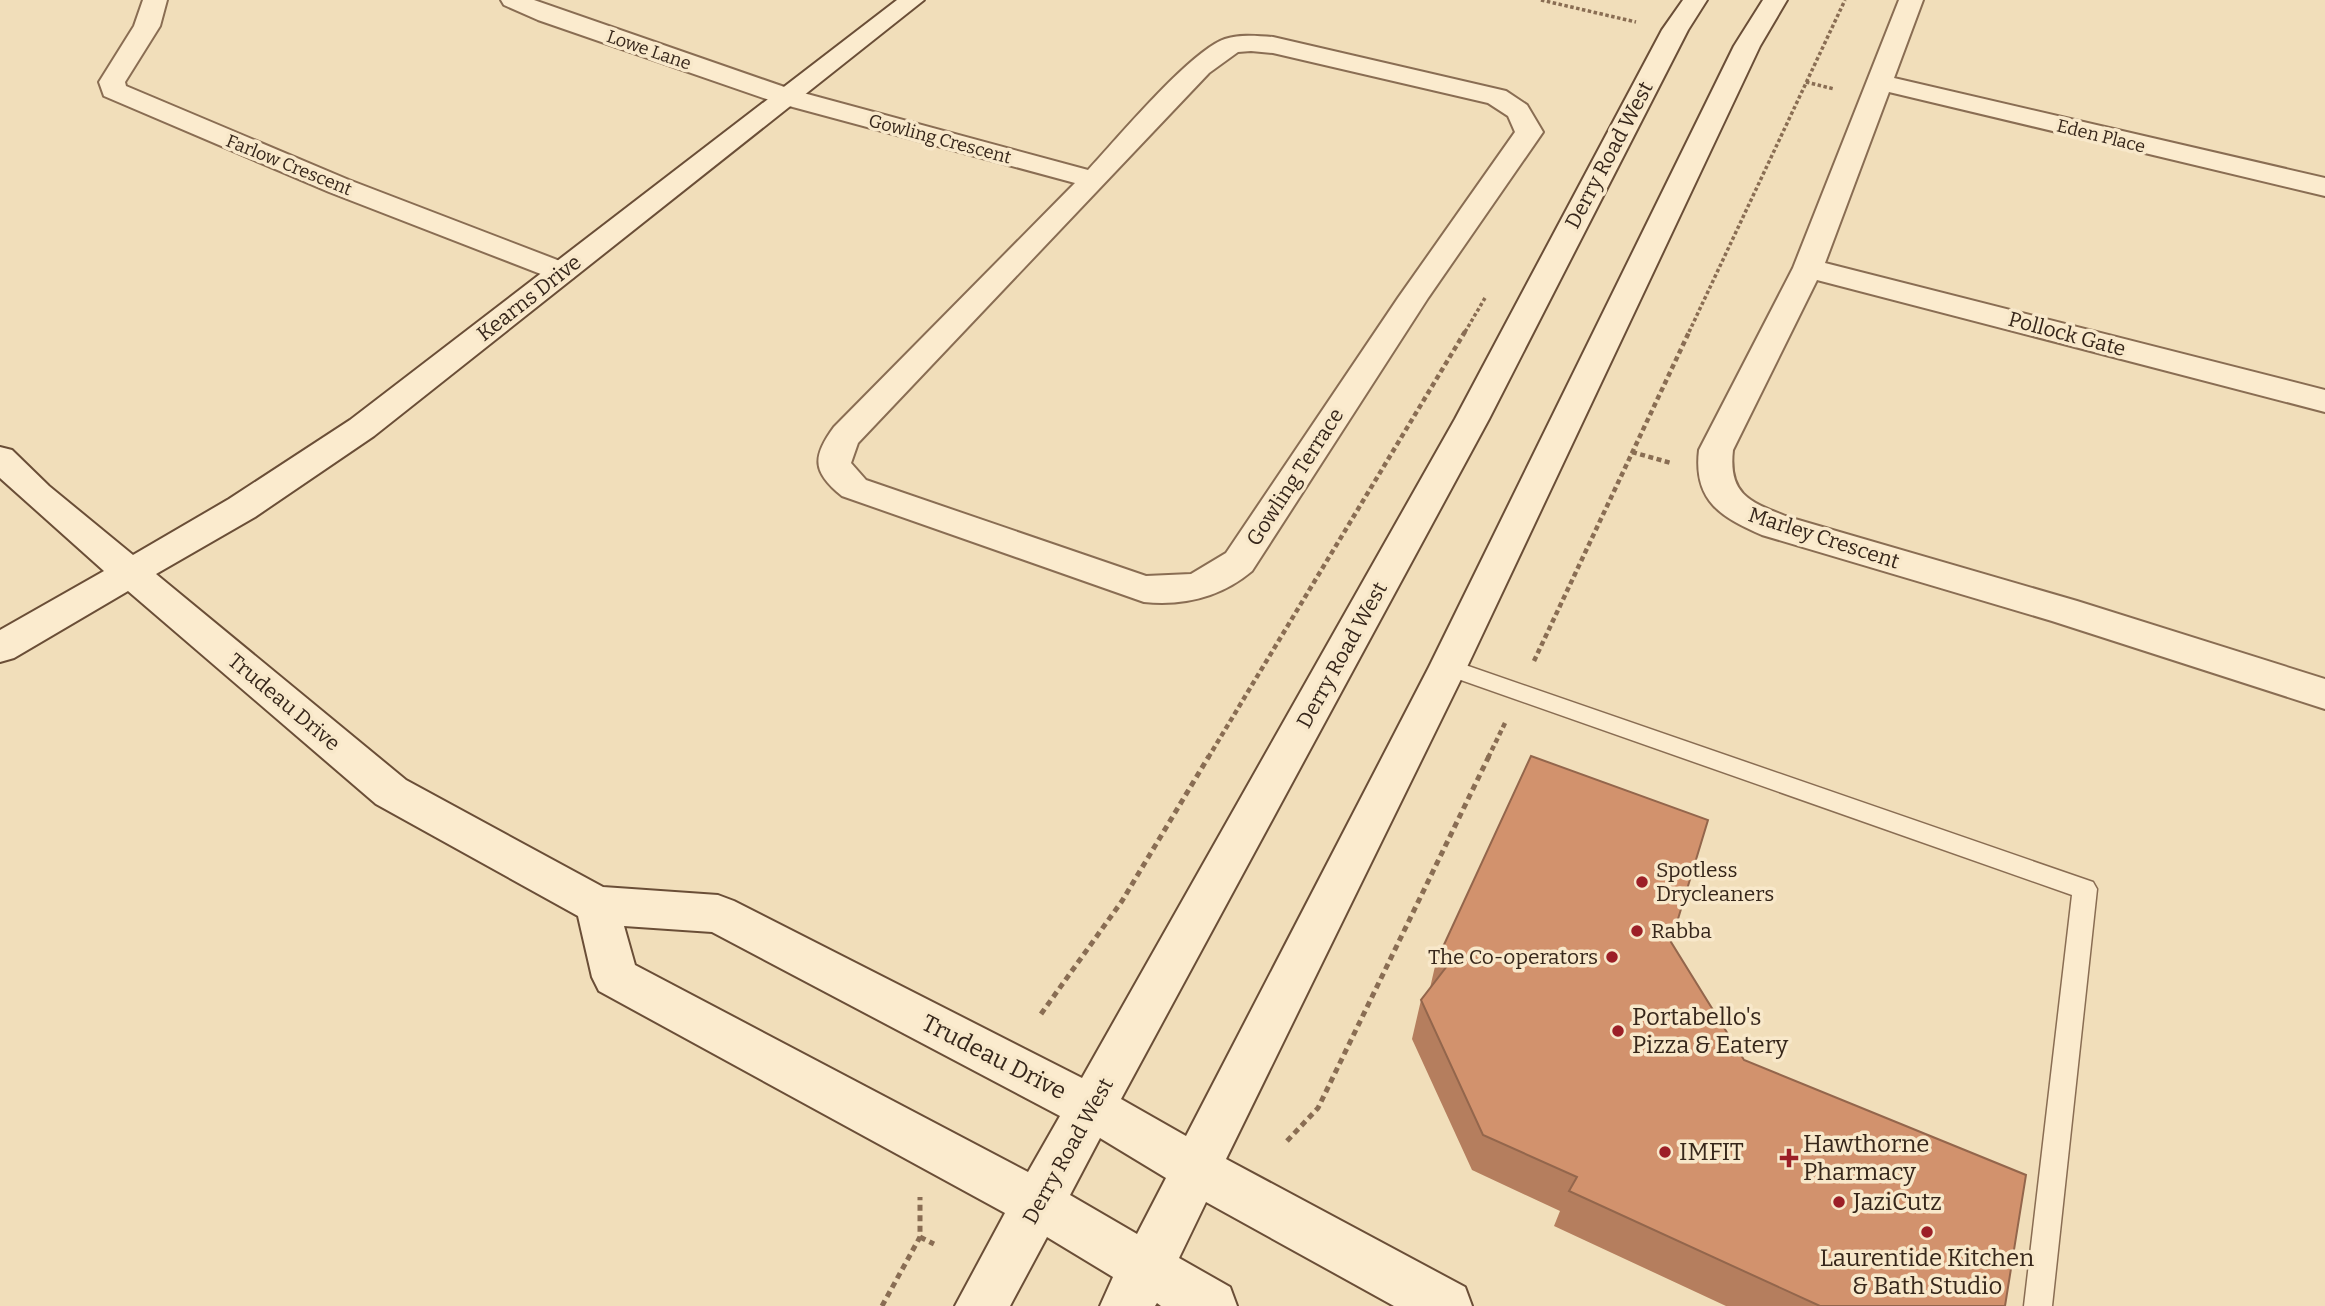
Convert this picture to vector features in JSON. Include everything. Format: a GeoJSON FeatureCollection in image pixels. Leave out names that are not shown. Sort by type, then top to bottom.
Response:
{"type":"FeatureCollection","features":[{"type":"Feature","properties":{"kind":"street","name":"Farlow Crescent"},"geometry":{"type":"LineString","coordinates":[[155,0],[146,26],[112,82],[113,90],[326,181],[562,272]]}},
{"type":"Feature","properties":{"kind":"street","name":"Lowe Lane"},"geometry":{"type":"LineString","coordinates":[[513,0],[547,15],[787,97]]}},
{"type":"Feature","properties":{"kind":"street","name":"Kearns Drive"},"geometry":{"type":"LineString","coordinates":[[0,648],[242,508],[362,429],[912,0]]}},
{"type":"Feature","properties":{"kind":"street","name":"Derry Road West"},"geometry":{"type":"LineString","coordinates":[[981,1306],[1472,419],[1675,30],[1695,0]]}},
{"type":"Feature","properties":{"kind":"street"},"geometry":{"type":"LineString","coordinates":[[1137,1287],[1448,667],[1747,46],[1775,0]]}},
{"type":"Feature","properties":{"kind":"street","name":"Marley Crescent"},"geometry":{"type":"LineString","coordinates":[[1911,0],[1808,268],[1716,450],[1712,471],[1720,492],[1742,512],[1775,526],[2064,611],[2325,694]]}},
{"type":"Feature","properties":{"kind":"street","name":"Gowling Terrace"},"geometry":{"type":"LineString","coordinates":[[1231,45],[1273,45],[1497,97],[1527,120],[1529,132],[1413,298],[1239,562],[1219,579],[1166,592],[1144,589],[854,488],[839,477],[834,464],[835,450],[846,435],[1094,180],[1200,67],[1231,45]]}},
{"type":"Feature","properties":{"kind":"street","name":"Eden Place"},"geometry":{"type":"LineString","coordinates":[[1878,82],[2325,187]]}},
{"type":"Feature","properties":{"kind":"street","name":"Gowling Crescent"},"geometry":{"type":"LineString","coordinates":[[787,97],[1094,180]]}},
{"type":"Feature","properties":{"kind":"street","name":"Pollock Gate"},"geometry":{"type":"LineString","coordinates":[[1808,268],[2325,401]]}},
{"type":"Feature","properties":{"kind":"street","name":"Trudeau Drive"},"geometry":{"type":"LineString","coordinates":[[0,458],[37,494],[391,792],[597,905],[718,914],[1091,1107],[1262,1208],[1446,1306]]}},
{"type":"Feature","properties":{"kind":"street"},"geometry":{"type":"LineString","coordinates":[[597,905],[615,977],[1039,1205],[1137,1287],[1211,1306]]}},
{"type":"Feature","properties":{"kind":"lane"},"geometry":{"type":"LineString","coordinates":[[1448,667],[2085,889],[2038,1306]]}},
{"type":"Feature","properties":{"kind":"path"},"geometry":{"type":"LineString","coordinates":[[1541,0],[1675,30]]}},
{"type":"Feature","properties":{"kind":"path"},"geometry":{"type":"LineString","coordinates":[[1287,1141],[1318,1108],[1520,692],[1845,0]]}},
{"type":"Feature","properties":{"kind":"path"},"geometry":{"type":"LineString","coordinates":[[1041,1014],[1122,901],[1490,289]]}},
{"type":"Feature","properties":{"kind":"path"},"geometry":{"type":"LineString","coordinates":[[882,1306],[920,1237],[920,1186]]}},
{"type":"Feature","properties":{"kind":"path"},"geometry":{"type":"LineString","coordinates":[[920,1237],[934,1244]]}},
{"type":"Feature","properties":{"kind":"building"},"geometry":{"type":"Polygon","coordinates":[[[1531,756],[1708,820],[1671,942],[1744,1060],[2026,1175],[2005,1306],[1820,1306],[1569,1191],[1577,1177],[1483,1135],[1421,1000],[1447,966],[1436,962],[1531,756]]]}},
{"type":"Feature","properties":{"kind":"place","name":"Spotless Drycleaners"},"geometry":{"type":"Point","coordinates":[1642,882]}},
{"type":"Feature","properties":{"kind":"place","name":"Rabba"},"geometry":{"type":"Point","coordinates":[1637,931]}},
{"type":"Feature","properties":{"kind":"place","name":"The Co-operators"},"geometry":{"type":"Point","coordinates":[1612,957]}},
{"type":"Feature","properties":{"kind":"place","name":"Portabello's Pizza & Eatery"},"geometry":{"type":"Point","coordinates":[1618,1031]}},
{"type":"Feature","properties":{"kind":"place","name":"IMFIT"},"geometry":{"type":"Point","coordinates":[1665,1152]}},
{"type":"Feature","properties":{"kind":"place","name":"Hawthorne Pharmacy"},"geometry":{"type":"Point","coordinates":[1789,1158]}},
{"type":"Feature","properties":{"kind":"place","name":"JaziCutz"},"geometry":{"type":"Point","coordinates":[1839,1202]}},
{"type":"Feature","properties":{"kind":"place","name":"Laurentide Kitchen & Bath Studio"},"geometry":{"type":"Point","coordinates":[1927,1232]}}]}
